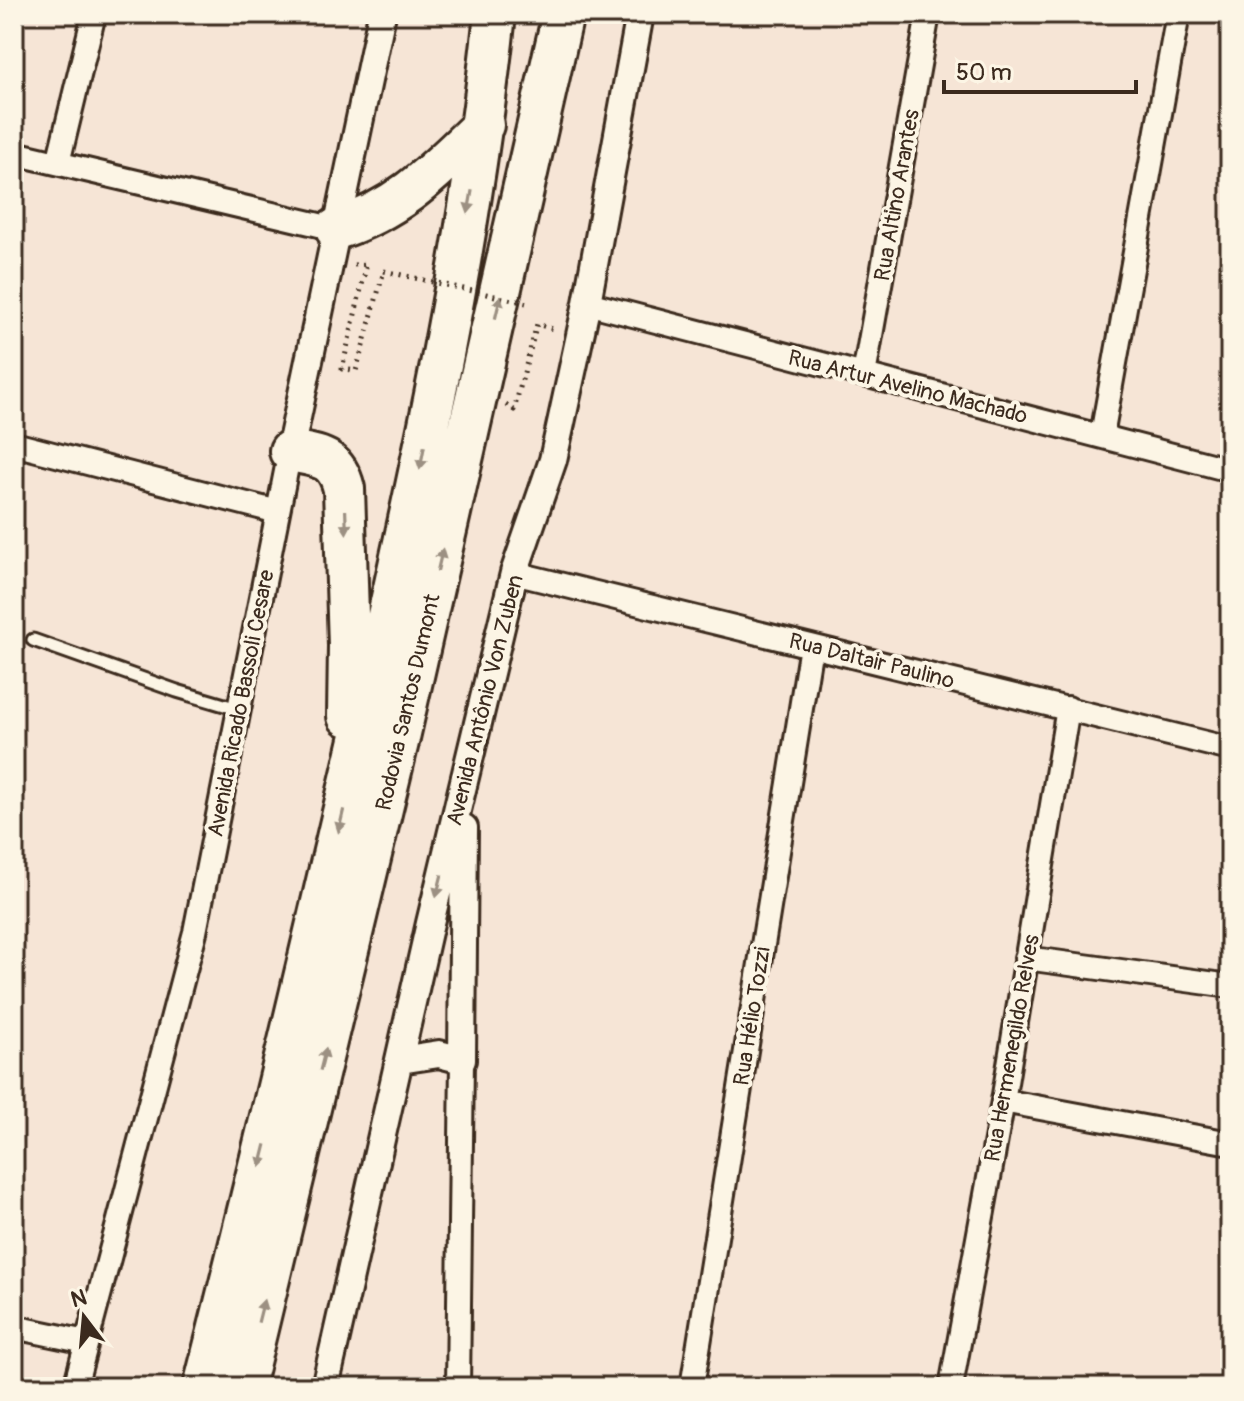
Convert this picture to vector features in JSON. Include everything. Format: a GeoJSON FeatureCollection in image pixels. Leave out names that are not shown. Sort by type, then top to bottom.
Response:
{"type":"FeatureCollection","features":[{"type":"Feature","properties":{"kind":"highway","name":"Rodovia Santos Dumont"},"geometry":{"type":"LineString","coordinates":[[204,1387],[263,1154],[411,516],[483,125],[495,14]]}},
{"type":"Feature","properties":{"kind":"highway","name":"Rodovia Santos Dumont"},"geometry":{"type":"LineString","coordinates":[[243,1387],[398,742],[563,14]]}},
{"type":"Feature","properties":{"kind":"highway"},"geometry":{"type":"LineString","coordinates":[[333,248],[433,174],[483,125]]}},
{"type":"Feature","properties":{"kind":"highway"},"geometry":{"type":"LineString","coordinates":[[290,451],[329,461],[340,474],[344,489],[351,777]]}},
{"type":"Feature","properties":{"kind":"street"},"geometry":{"type":"LineString","coordinates":[[58,163],[94,14]]}},
{"type":"Feature","properties":{"kind":"street","name":"Avenida Ricado Bassoli Cesare"},"geometry":{"type":"LineString","coordinates":[[75,1387],[195,932],[290,451],[382,14]]}},
{"type":"Feature","properties":{"kind":"street","name":"Avenida Antônio Von Zuben"},"geometry":{"type":"LineString","coordinates":[[325,1387],[430,923],[514,573],[553,460],[587,303],[640,14]]}},
{"type":"Feature","properties":{"kind":"street","name":"Rua Altino Arantes"},"geometry":{"type":"LineString","coordinates":[[864,375],[928,14]]}},
{"type":"Feature","properties":{"kind":"street"},"geometry":{"type":"LineString","coordinates":[[1102,435],[1178,14]]}},
{"type":"Feature","properties":{"kind":"street"},"geometry":{"type":"LineString","coordinates":[[14,153],[58,163],[333,248]]}},
{"type":"Feature","properties":{"kind":"street","name":"Rua Artur Avelino Machado"},"geometry":{"type":"LineString","coordinates":[[587,303],[1230,470]]}},
{"type":"Feature","properties":{"kind":"street"},"geometry":{"type":"LineString","coordinates":[[14,444],[278,512]]}},
{"type":"Feature","properties":{"kind":"street","name":"Rua Daltair Paulino"},"geometry":{"type":"LineString","coordinates":[[514,573],[1230,749]]}},
{"type":"Feature","properties":{"kind":"street","name":"Rua Hélio Tozzi"},"geometry":{"type":"LineString","coordinates":[[692,1387],[811,646]]}},
{"type":"Feature","properties":{"kind":"street","name":"Rua Hermenegildo Relves"},"geometry":{"type":"LineString","coordinates":[[951,1387],[1003,1101],[1068,708]]}},
{"type":"Feature","properties":{"kind":"street"},"geometry":{"type":"LineString","coordinates":[[458,1387],[465,783]]}},
{"type":"Feature","properties":{"kind":"street"},"geometry":{"type":"LineString","coordinates":[[1026,958],[1230,986]]}},
{"type":"Feature","properties":{"kind":"street"},"geometry":{"type":"LineString","coordinates":[[400,1060],[439,1054],[462,1060]]}},
{"type":"Feature","properties":{"kind":"street"},"geometry":{"type":"LineString","coordinates":[[1003,1101],[1230,1143]]}},
{"type":"Feature","properties":{"kind":"street"},"geometry":{"type":"LineString","coordinates":[[14,1327],[86,1342]]}},
{"type":"Feature","properties":{"kind":"lane"},"geometry":{"type":"LineString","coordinates":[[33,640],[238,709]]}},
{"type":"Feature","properties":{"kind":"path"},"geometry":{"type":"LineString","coordinates":[[333,248],[367,264],[342,369],[356,371],[384,271],[526,303],[523,318]]}},
{"type":"Feature","properties":{"kind":"path"},"geometry":{"type":"LineString","coordinates":[[508,390],[504,405],[514,410],[537,324],[579,336]]}}]}
